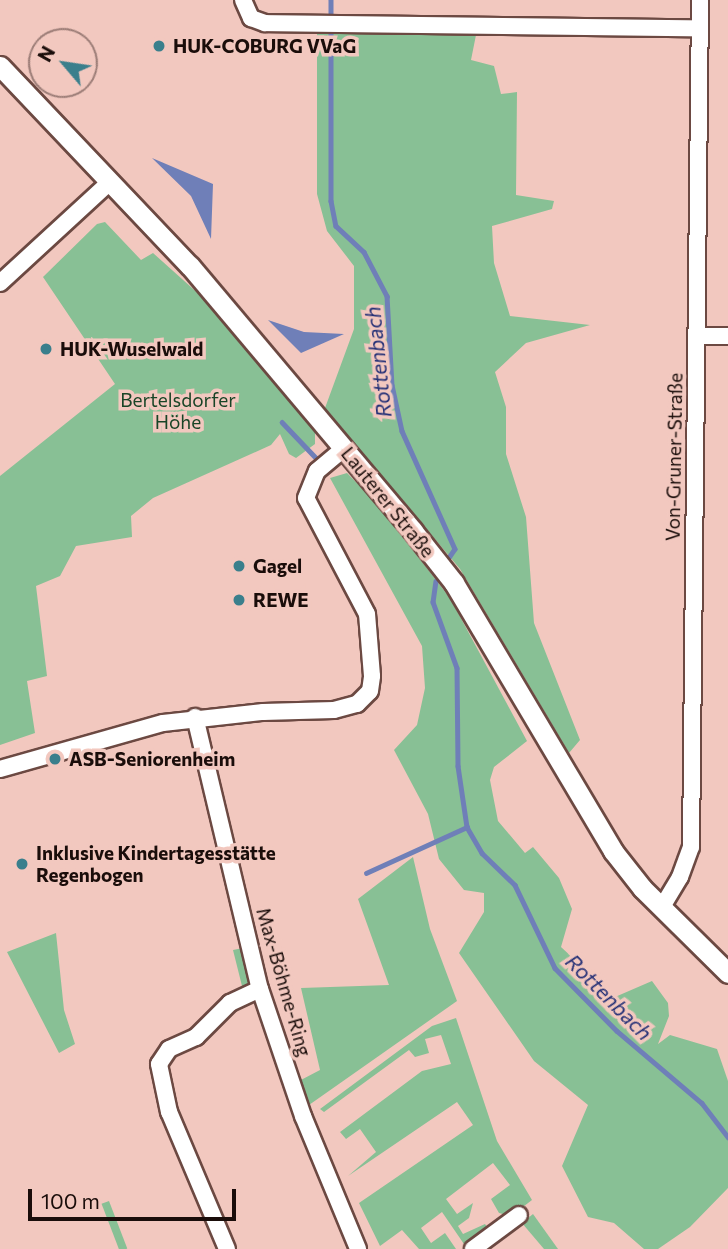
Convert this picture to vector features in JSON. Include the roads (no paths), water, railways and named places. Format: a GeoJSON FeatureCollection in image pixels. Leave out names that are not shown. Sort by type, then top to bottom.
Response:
{"type":"FeatureCollection","features":[{"type":"Feature","properties":{"kind":"street"},"geometry":{"type":"LineString","coordinates":[[243,0],[251,18],[265,23],[700,28]]}},
{"type":"Feature","properties":{"kind":"street","name":"Von-Gruner-Straße"},"geometry":{"type":"LineString","coordinates":[[662,907],[690,853],[700,0]]}},
{"type":"Feature","properties":{"kind":"street","name":"Lauterer Straße"},"geometry":{"type":"LineString","coordinates":[[0,66],[190,266],[454,583],[599,830],[662,907],[728,973]]}},
{"type":"Feature","properties":{"kind":"street"},"geometry":{"type":"LineString","coordinates":[[0,284],[110,182]]}},
{"type":"Feature","properties":{"kind":"street"},"geometry":{"type":"LineString","coordinates":[[697,336],[728,336]]}},
{"type":"Feature","properties":{"kind":"street"},"geometry":{"type":"LineString","coordinates":[[0,769],[97,738],[195,717],[334,710],[357,704],[370,691],[367,614],[306,498],[317,471],[344,448]]}},
{"type":"Feature","properties":{"kind":"street","name":"Max-Böhme-Ring"},"geometry":{"type":"LineString","coordinates":[[195,717],[260,989],[303,1116],[358,1249]]}},
{"type":"Feature","properties":{"kind":"street"},"geometry":{"type":"LineString","coordinates":[[227,1249],[169,1112],[159,1064],[169,1049],[196,1037],[230,1003],[260,989]]}},
{"type":"Feature","properties":{"kind":"street"},"geometry":{"type":"LineString","coordinates":[[473,1249],[519,1215]]}},
{"type":"Feature","properties":{"kind":"water"},"geometry":{"type":"Polygon","coordinates":[[[152,158],[213,184],[211,239],[191,196],[152,158]]]}},
{"type":"Feature","properties":{"kind":"water"},"geometry":{"type":"Polygon","coordinates":[[[268,320],[304,332],[344,334],[301,353],[268,320]]]}},
{"type":"Feature","properties":{"kind":"waterway","name":"Rottenbach"},"geometry":{"type":"LineString","coordinates":[[331,0],[331,20]]}},
{"type":"Feature","properties":{"kind":"waterway","name":"Rottenbach"},"geometry":{"type":"LineString","coordinates":[[331,29],[331,201],[336,226],[364,252],[387,296],[392,385],[402,431],[455,549],[449,558]]}},
{"type":"Feature","properties":{"kind":"waterway","name":"Rottenbach"},"geometry":{"type":"LineString","coordinates":[[282,422],[318,460]]}},
{"type":"Feature","properties":{"kind":"waterway","name":"Rottenbach"},"geometry":{"type":"LineString","coordinates":[[436,581],[433,602],[457,668],[458,766],[467,827],[482,853],[515,885],[555,968],[617,1031],[702,1103],[728,1137]]}},
{"type":"Feature","properties":{"kind":"waterway"},"geometry":{"type":"LineString","coordinates":[[366,873],[467,827]]}},
{"type":"Feature","properties":{"kind":"place","name":"HUK-COBURG VVaG"},"geometry":{"type":"Point","coordinates":[159,46]}},
{"type":"Feature","properties":{"kind":"place","name":"HUK-Wuselwald"},"geometry":{"type":"Point","coordinates":[46,349]}},
{"type":"Feature","properties":{"kind":"place","name":"Gagel"},"geometry":{"type":"Point","coordinates":[239,566]}},
{"type":"Feature","properties":{"kind":"place","name":"REWE"},"geometry":{"type":"Point","coordinates":[239,600]}},
{"type":"Feature","properties":{"kind":"place","name":"ASB-Seniorenheim"},"geometry":{"type":"Point","coordinates":[55,759]}},
{"type":"Feature","properties":{"kind":"place","name":"Inklusive Kindertagesstätte Regenbogen"},"geometry":{"type":"Point","coordinates":[22,864]}},
{"type":"Feature","properties":{"kind":"park label","name":"Bertelsdorfer Höhe"},"geometry":{"type":"Point","coordinates":[178,411]}}]}
